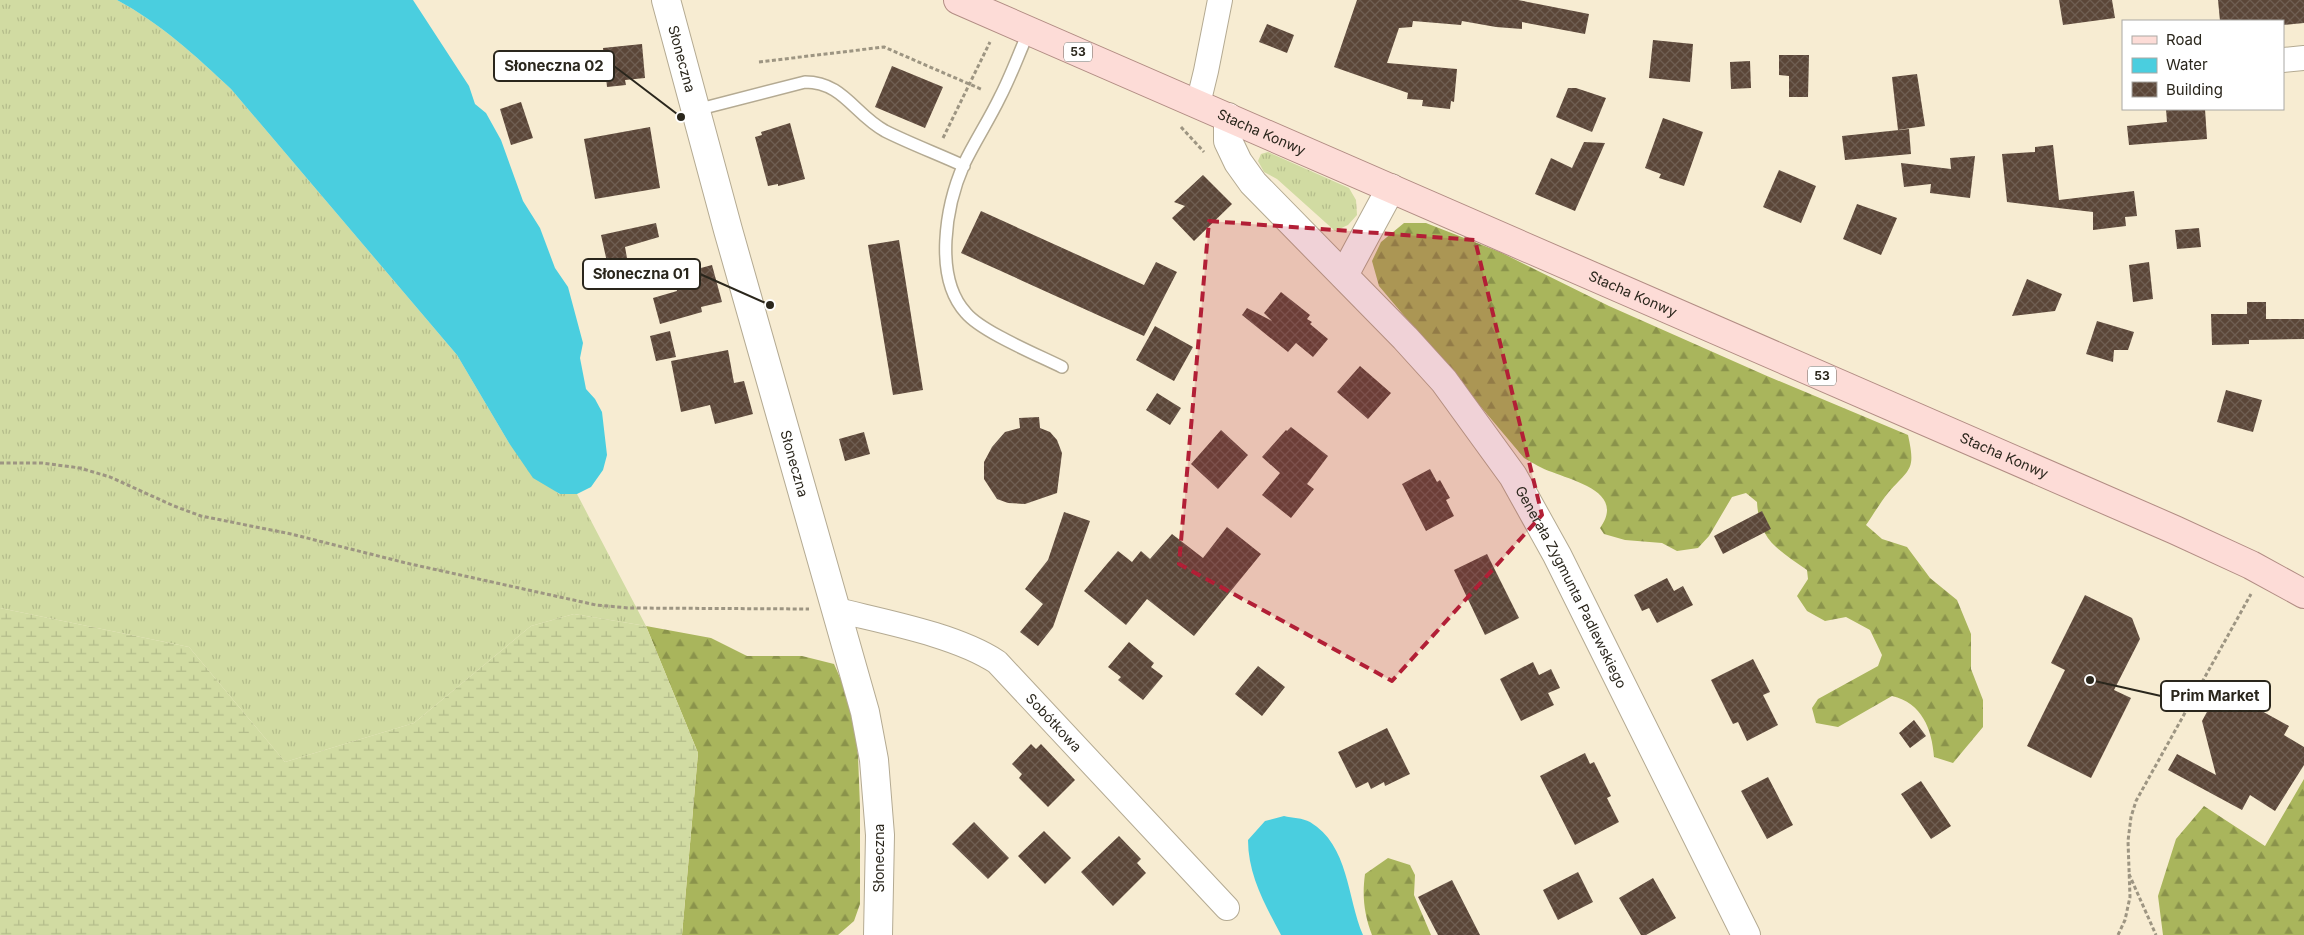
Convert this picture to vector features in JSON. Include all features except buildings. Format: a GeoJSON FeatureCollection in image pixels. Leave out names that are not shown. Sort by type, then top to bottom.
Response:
{"type":"FeatureCollection","features":[{"type":"Feature","properties":{"kind":"main road","name":"Stacha Konwy"},"geometry":{"type":"LineString","coordinates":[[958,0],[2175,530],[2304,594]]}},
{"type":"Feature","properties":{"kind":"street","name":"Słoneczna"},"geometry":{"type":"LineString","coordinates":[[666,0],[695,110],[865,712],[874,760],[880,835],[878,935]]}},
{"type":"Feature","properties":{"kind":"street"},"geometry":{"type":"LineString","coordinates":[[1198,104],[1220,0]]}},
{"type":"Feature","properties":{"kind":"street"},"geometry":{"type":"LineString","coordinates":[[2284,60],[2304,58]]}},
{"type":"Feature","properties":{"kind":"street","name":"Generała Zygmunta Padlewskiego"},"geometry":{"type":"LineString","coordinates":[[1228,117],[1228,141],[1238,162],[1252,183],[1344,275],[1444,382],[1513,476],[1557,555],[1746,935]]}},
{"type":"Feature","properties":{"kind":"street"},"geometry":{"type":"LineString","coordinates":[[1344,275],[1391,188]]}},
{"type":"Feature","properties":{"kind":"street","name":"Sobótkowa"},"geometry":{"type":"LineString","coordinates":[[837,610],[938,637],[976,651],[997,662],[1227,908]]}},
{"type":"Feature","properties":{"kind":"lane"},"geometry":{"type":"LineString","coordinates":[[1029,31],[1000,98],[964,166],[951,206],[944,254],[954,293],[966,313],[988,330],[1062,367]]}},
{"type":"Feature","properties":{"kind":"lane"},"geometry":{"type":"LineString","coordinates":[[695,110],[804,82],[818,82],[832,87],[868,120],[885,130],[964,166]]}},
{"type":"Feature","properties":{"kind":"path"},"geometry":{"type":"LineString","coordinates":[[936,153],[990,42]]}},
{"type":"Feature","properties":{"kind":"path"},"geometry":{"type":"LineString","coordinates":[[759,62],[884,47],[1000,98]]}},
{"type":"Feature","properties":{"kind":"path"},"geometry":{"type":"LineString","coordinates":[[1175,120],[1207,155]]}},
{"type":"Feature","properties":{"kind":"path"},"geometry":{"type":"LineString","coordinates":[[0,463],[42,464],[80,468],[110,477],[201,516],[291,534],[406,563],[596,605],[629,608],[837,610]]}},
{"type":"Feature","properties":{"kind":"path"},"geometry":{"type":"LineString","coordinates":[[2118,935],[2125,920],[2130,897],[2129,833],[2136,801],[2263,572]]}},
{"type":"Feature","properties":{"kind":"path"},"geometry":{"type":"LineString","coordinates":[[2129,872],[2156,935]]}},
{"type":"Feature","properties":{"kind":"highlighted area"},"geometry":{"type":"Polygon","coordinates":[[[1209,221],[1475,240],[1542,515],[1392,681],[1179,564],[1209,221]]]}},
{"type":"Feature","properties":{"kind":"green space"},"geometry":{"type":"Polygon","coordinates":[[[0,0],[117,0],[163,30],[191,52],[231,89],[457,355],[509,443],[559,494],[577,494],[646,626],[574,614],[531,626],[414,723],[285,762],[189,647],[0,608],[0,0]]]}},
{"type":"Feature","properties":{"kind":"green space"},"geometry":{"type":"Polygon","coordinates":[[[1268,152],[1349,188],[1356,200],[1357,215],[1348,225],[1335,231],[1277,179],[1264,172],[1258,161],[1261,154],[1268,152]]]}},
{"type":"Feature","properties":{"kind":"green space"},"geometry":{"type":"Polygon","coordinates":[[[1404,223],[1426,223],[1500,252],[1609,306],[1767,376],[1908,435],[1911,456],[1909,468],[1885,497],[1866,525],[1882,539],[1907,547],[1930,578],[1957,600],[1971,634],[1971,669],[1983,700],[1983,727],[1953,763],[1934,757],[1931,737],[1924,719],[1911,705],[1902,699],[1892,696],[1838,727],[1816,723],[1812,708],[1818,699],[1878,666],[1882,655],[1870,630],[1846,617],[1825,621],[1807,611],[1797,596],[1808,579],[1807,570],[1787,556],[1766,535],[1758,515],[1757,502],[1746,493],[1732,497],[1709,536],[1698,548],[1677,551],[1662,543],[1625,540],[1604,534],[1600,528],[1606,516],[1607,506],[1595,491],[1524,458],[1379,286],[1372,261],[1381,242],[1404,223]]]}},
{"type":"Feature","properties":{"kind":"green space"},"geometry":{"type":"Polygon","coordinates":[[[0,608],[189,647],[285,762],[414,723],[531,626],[574,614],[646,626],[698,753],[682,935],[0,935],[0,608]]]}},
{"type":"Feature","properties":{"kind":"green space"},"geometry":{"type":"Polygon","coordinates":[[[646,626],[711,638],[747,656],[802,656],[834,664],[846,691],[853,715],[858,756],[860,806],[860,904],[854,921],[838,935],[682,935],[698,753],[646,626]]]}},
{"type":"Feature","properties":{"kind":"green space"},"geometry":{"type":"Polygon","coordinates":[[[2304,779],[2304,935],[2163,935],[2158,896],[2176,839],[2204,806],[2265,846],[2304,779]]]}},
{"type":"Feature","properties":{"kind":"green space"},"geometry":{"type":"Polygon","coordinates":[[[1388,858],[1410,865],[1415,875],[1414,895],[1431,935],[1372,935],[1364,905],[1365,874],[1388,858]]]}},
{"type":"Feature","properties":{"kind":"water"},"geometry":{"type":"Polygon","coordinates":[[[117,0],[413,0],[469,86],[475,104],[486,113],[501,140],[523,201],[540,228],[555,268],[568,287],[583,343],[580,358],[586,389],[595,399],[602,412],[607,455],[603,470],[591,487],[577,494],[560,494],[533,478],[509,443],[457,355],[231,89],[191,52],[163,30],[117,0]]]}},
{"type":"Feature","properties":{"kind":"water"},"geometry":{"type":"Polygon","coordinates":[[[1284,816],[1310,822],[1323,832],[1332,844],[1340,858],[1363,935],[1281,935],[1258,888],[1251,865],[1248,840],[1265,821],[1284,816]]]}},
{"type":"Feature","properties":{"kind":"place","name":"Słoneczna 02"},"geometry":{"type":"Point","coordinates":[681,117]}},
{"type":"Feature","properties":{"kind":"place","name":"Słoneczna 01"},"geometry":{"type":"Point","coordinates":[770,305]}},
{"type":"Feature","properties":{"kind":"place","name":"Prim Market"},"geometry":{"type":"Point","coordinates":[2090,680]}}]}
